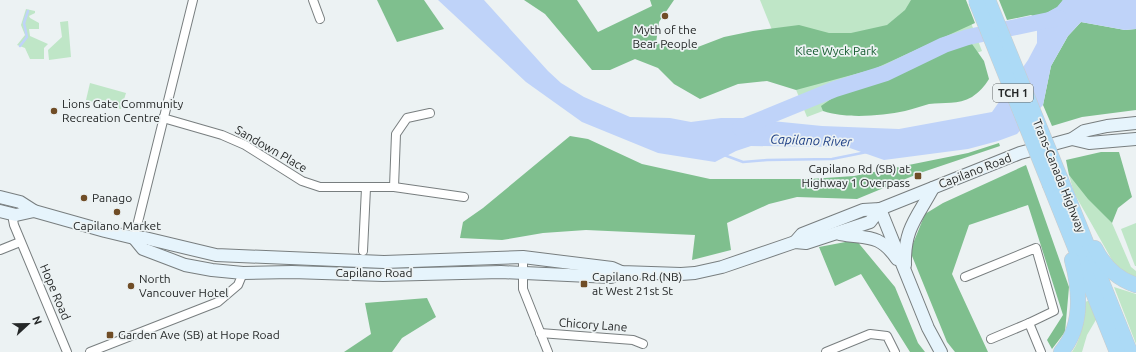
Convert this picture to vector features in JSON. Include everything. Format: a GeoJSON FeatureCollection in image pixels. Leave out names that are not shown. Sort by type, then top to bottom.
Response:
{"type":"FeatureCollection","features":[{"type":"Feature","properties":{"kind":"highway","name":"Trans-Canada Highway"},"geometry":{"type":"LineString","coordinates":[[975,0],[1130,352]]}},
{"type":"Feature","properties":{"kind":"highway","name":"Trans-Canada Highway"},"geometry":{"type":"LineString","coordinates":[[988,0],[1117,352]]}},
{"type":"Feature","properties":{"kind":"highway"},"geometry":{"type":"LineString","coordinates":[[1055,182],[1098,256],[1116,276],[1136,285]]}},
{"type":"Feature","properties":{"kind":"highway"},"geometry":{"type":"LineString","coordinates":[[1055,182],[1076,275],[1078,291],[1078,311],[1074,328],[1070,339],[1061,352]]}},
{"type":"Feature","properties":{"kind":"main road","name":"Capilano Road"},"geometry":{"type":"LineString","coordinates":[[795,242],[802,234],[863,210],[880,209],[1020,153],[1072,139],[1084,131],[1098,127],[1136,123]]}},
{"type":"Feature","properties":{"kind":"main road","name":"Capilano Road"},"geometry":{"type":"LineString","coordinates":[[1072,139],[1089,143],[1136,139]]}},
{"type":"Feature","properties":{"kind":"main road"},"geometry":{"type":"LineString","coordinates":[[905,270],[905,255],[909,232],[913,220],[933,188]]}},
{"type":"Feature","properties":{"kind":"main road","name":"Capilano Road"},"geometry":{"type":"LineString","coordinates":[[0,197],[20,202],[34,211],[134,238],[145,238],[216,255],[384,262],[523,257],[612,268],[621,272],[681,274],[709,271],[795,242],[806,243],[836,234],[870,222],[880,209]]}},
{"type":"Feature","properties":{"kind":"main road"},"geometry":{"type":"LineString","coordinates":[[880,209],[928,328],[941,352]]}},
{"type":"Feature","properties":{"kind":"main road"},"geometry":{"type":"LineString","coordinates":[[0,211],[16,215],[34,211]]}},
{"type":"Feature","properties":{"kind":"main road"},"geometry":{"type":"LineString","coordinates":[[836,234],[872,238],[889,250],[905,270]]}},
{"type":"Feature","properties":{"kind":"main road","name":"Capilano Road"},"geometry":{"type":"LineString","coordinates":[[134,238],[143,249],[185,264],[212,270],[243,273],[292,272],[383,275],[462,272],[611,277],[621,272]]}},
{"type":"Feature","properties":{"kind":"main road"},"geometry":{"type":"LineString","coordinates":[[243,273],[251,267],[312,266],[324,260]]}},
{"type":"Feature","properties":{"kind":"street"},"geometry":{"type":"LineString","coordinates":[[134,238],[193,0]]}},
{"type":"Feature","properties":{"kind":"street"},"geometry":{"type":"LineString","coordinates":[[312,0],[320,19]]}},
{"type":"Feature","properties":{"kind":"street"},"geometry":{"type":"LineString","coordinates":[[394,186],[396,134],[407,118],[430,113]]}},
{"type":"Feature","properties":{"kind":"street","name":"Sandown Place"},"geometry":{"type":"LineString","coordinates":[[163,118],[222,135],[302,181],[320,187],[366,188],[394,186],[464,197]]}},
{"type":"Feature","properties":{"kind":"street"},"geometry":{"type":"LineString","coordinates":[[364,251],[366,188]]}},
{"type":"Feature","properties":{"kind":"street","name":"Hope Road"},"geometry":{"type":"LineString","coordinates":[[16,215],[13,220],[20,242],[67,352]]}},
{"type":"Feature","properties":{"kind":"street"},"geometry":{"type":"LineString","coordinates":[[0,250],[20,242]]}},
{"type":"Feature","properties":{"kind":"street"},"geometry":{"type":"LineString","coordinates":[[965,277],[1036,248],[1054,311],[991,339]]}},
{"type":"Feature","properties":{"kind":"street"},"geometry":{"type":"LineString","coordinates":[[523,257],[523,289],[548,352]]}},
{"type":"Feature","properties":{"kind":"street"},"geometry":{"type":"LineString","coordinates":[[90,352],[218,302],[238,285],[243,273]]}},
{"type":"Feature","properties":{"kind":"street"},"geometry":{"type":"LineString","coordinates":[[1029,323],[1041,352]]}},
{"type":"Feature","properties":{"kind":"street","name":"Chicory Lane"},"geometry":{"type":"LineString","coordinates":[[540,333],[633,340],[643,344]]}},
{"type":"Feature","properties":{"kind":"street"},"geometry":{"type":"LineString","coordinates":[[826,352],[870,334],[887,336],[895,352]]}},
{"type":"Feature","properties":{"kind":"green space"},"geometry":{"type":"Polygon","coordinates":[[[377,0],[424,0],[444,29],[397,42],[377,0]]]}},
{"type":"Feature","properties":{"kind":"green space"},"geometry":{"type":"Polygon","coordinates":[[[524,0],[577,0],[598,32],[652,6],[650,0],[674,0],[659,22],[656,43],[690,50],[724,37],[753,31],[799,25],[829,33],[851,33],[887,25],[905,10],[911,0],[966,0],[975,23],[874,69],[796,90],[767,81],[738,84],[700,99],[674,84],[658,68],[635,59],[610,70],[592,70],[545,14],[524,0]]]}},
{"type":"Feature","properties":{"kind":"green space","name":"Klee Wyck Park"},"geometry":{"type":"Polygon","coordinates":[[[760,0],[962,0],[982,51],[807,117],[760,0]]]}},
{"type":"Feature","properties":{"kind":"green space"},"geometry":{"type":"Polygon","coordinates":[[[999,0],[1063,0],[1058,7],[1037,18],[1031,15],[1007,20],[999,0]]]}},
{"type":"Feature","properties":{"kind":"green space"},"geometry":{"type":"Polygon","coordinates":[[[26,9],[35,11],[35,13],[29,16],[39,23],[39,29],[29,29],[30,36],[48,44],[44,48],[44,59],[30,59],[25,48],[17,45],[25,35],[21,25],[26,9]]]}},
{"type":"Feature","properties":{"kind":"green space"},"geometry":{"type":"Polygon","coordinates":[[[68,21],[71,57],[49,60],[48,50],[62,37],[60,22],[68,21]]]}},
{"type":"Feature","properties":{"kind":"green space"},"geometry":{"type":"Polygon","coordinates":[[[1081,22],[1125,30],[1136,29],[1136,110],[1082,117],[1052,126],[1043,105],[1051,66],[1068,36],[1081,22]]]}},
{"type":"Feature","properties":{"kind":"green space"},"geometry":{"type":"Polygon","coordinates":[[[972,44],[984,61],[989,79],[979,91],[967,100],[929,104],[905,111],[864,116],[832,114],[823,111],[821,106],[834,97],[878,79],[899,68],[955,47],[972,44]]]}},
{"type":"Feature","properties":{"kind":"green space"},"geometry":{"type":"Polygon","coordinates":[[[90,83],[126,93],[121,109],[86,100],[90,83]]]}},
{"type":"Feature","properties":{"kind":"green space"},"geometry":{"type":"Polygon","coordinates":[[[570,136],[588,139],[642,164],[710,179],[810,179],[854,176],[968,153],[999,143],[1000,146],[920,173],[857,199],[797,197],[769,204],[727,223],[731,250],[692,260],[695,235],[586,230],[543,233],[502,240],[460,238],[463,222],[483,208],[570,136]]]}},
{"type":"Feature","properties":{"kind":"green space"},"geometry":{"type":"Polygon","coordinates":[[[1101,152],[1119,152],[1132,197],[1118,208],[1112,223],[1088,199],[1069,175],[1066,160],[1101,152]]]}},
{"type":"Feature","properties":{"kind":"green space"},"geometry":{"type":"Polygon","coordinates":[[[1026,165],[1069,287],[1065,332],[1052,349],[1047,340],[1063,315],[1028,205],[969,225],[952,274],[988,352],[955,352],[947,342],[910,251],[925,214],[943,203],[1026,165]]]}},
{"type":"Feature","properties":{"kind":"green space"},"geometry":{"type":"Polygon","coordinates":[[[1069,175],[1112,223],[1131,267],[1136,271],[1136,278],[1116,267],[1074,193],[1069,175]]]}},
{"type":"Feature","properties":{"kind":"green space"},"geometry":{"type":"Polygon","coordinates":[[[1136,223],[1136,266],[1135,266],[1121,229],[1136,223]]]}},
{"type":"Feature","properties":{"kind":"green space"},"geometry":{"type":"Polygon","coordinates":[[[856,240],[895,287],[918,343],[925,352],[910,352],[861,274],[835,286],[819,247],[856,240]]]}},
{"type":"Feature","properties":{"kind":"green space"},"geometry":{"type":"Polygon","coordinates":[[[1114,287],[1136,294],[1136,344],[1114,287]]]}},
{"type":"Feature","properties":{"kind":"green space"},"geometry":{"type":"Polygon","coordinates":[[[427,298],[436,317],[402,338],[392,352],[344,352],[371,334],[365,303],[427,298]]]}},
{"type":"Feature","properties":{"kind":"green space"},"geometry":{"type":"Polygon","coordinates":[[[1092,299],[1097,318],[1087,335],[1082,352],[1072,352],[1078,341],[1082,328],[1083,303],[1092,299]]]}},
{"type":"Feature","properties":{"kind":"water","name":"Capilano River"},"geometry":{"type":"Polygon","coordinates":[[[438,0],[484,0],[548,71],[561,83],[584,97],[630,117],[670,118],[691,122],[721,118],[743,118],[822,126],[899,129],[992,112],[1028,60],[1037,43],[1037,18],[1057,7],[1063,0],[1136,0],[1136,29],[1125,30],[1081,22],[1068,36],[1051,66],[1043,105],[1017,134],[998,141],[968,149],[884,160],[847,147],[751,146],[736,151],[715,162],[658,153],[582,122],[526,82],[438,0]]]}},
{"type":"Feature","properties":{"kind":"waterway"},"geometry":{"type":"LineString","coordinates":[[20,46],[27,37],[24,23],[28,11]]}},
{"type":"Feature","properties":{"kind":"waterway"},"geometry":{"type":"LineString","coordinates":[[740,128],[835,89],[886,73],[944,45],[968,37],[1059,18]]}},
{"type":"Feature","properties":{"kind":"waterway","name":"Capilano River"},"geometry":{"type":"LineString","coordinates":[[724,155],[743,162],[832,159],[867,152]]}},
{"type":"Feature","properties":{"kind":"place","name":"Myth of the Bear People"},"geometry":{"type":"Point","coordinates":[665,16]}},
{"type":"Feature","properties":{"kind":"place","name":"Lions Gate Community Recreation Centre"},"geometry":{"type":"Point","coordinates":[54,111]}},
{"type":"Feature","properties":{"kind":"place","name":"Capilano Rd (SB) at Highway 1 Overpass"},"geometry":{"type":"Point","coordinates":[918,176]}},
{"type":"Feature","properties":{"kind":"place","name":"Panago"},"geometry":{"type":"Point","coordinates":[84,198]}},
{"type":"Feature","properties":{"kind":"place","name":"Capilano Market"},"geometry":{"type":"Point","coordinates":[117,212]}},
{"type":"Feature","properties":{"kind":"place","name":"Capilano Rd (NB) at West 21st St"},"geometry":{"type":"Point","coordinates":[584,284]}},
{"type":"Feature","properties":{"kind":"place","name":"North Vancouver Hotel"},"geometry":{"type":"Point","coordinates":[131,286]}},
{"type":"Feature","properties":{"kind":"place","name":"Garden Ave (SB) at Hope Road"},"geometry":{"type":"Point","coordinates":[110,335]}}]}
